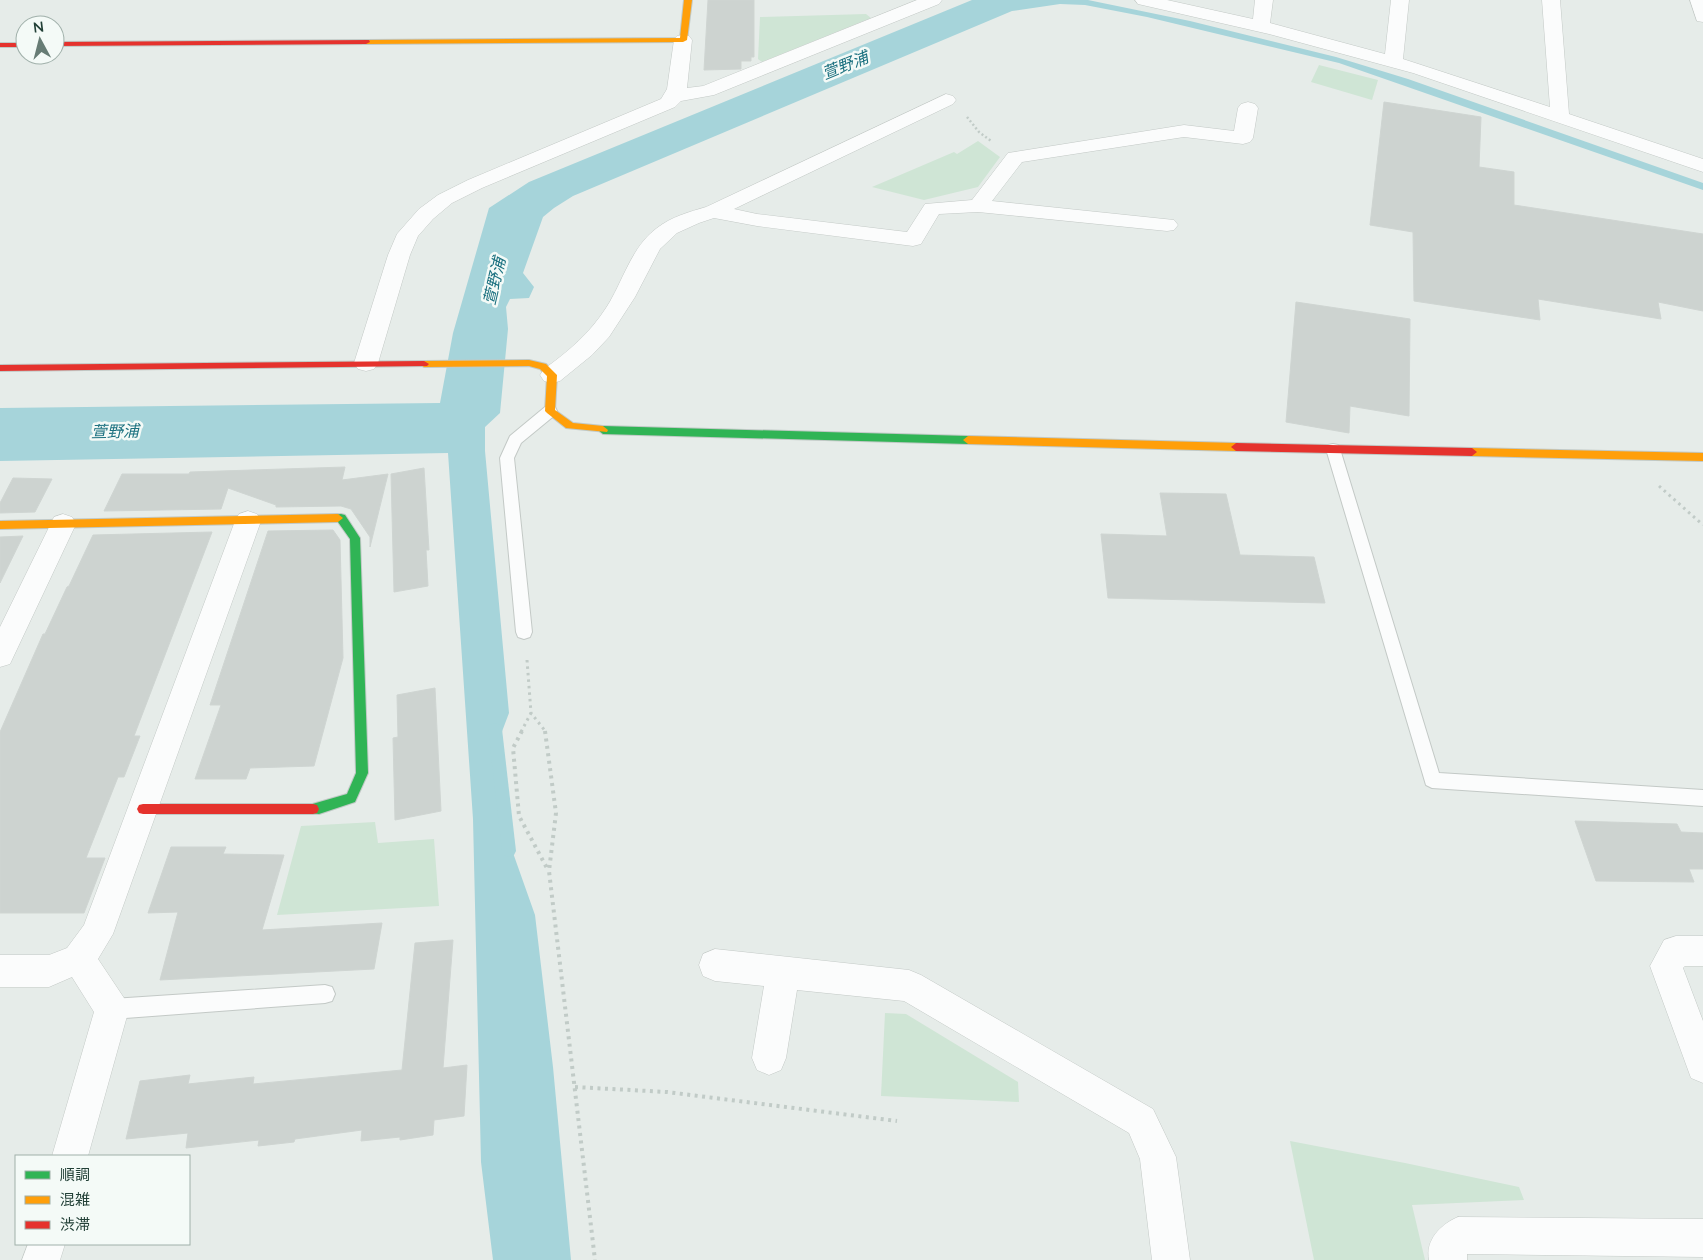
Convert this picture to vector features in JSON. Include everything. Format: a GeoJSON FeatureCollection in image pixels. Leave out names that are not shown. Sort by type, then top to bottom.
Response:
{"type":"FeatureCollection","features":[{"type":"Feature","properties":{"kind":"street"},"geometry":{"type":"LineString","coordinates":[[675,96],[688,0]]}},
{"type":"Feature","properties":{"kind":"street"},"geometry":{"type":"LineString","coordinates":[[366,363],[399,255],[408,234],[426,214],[445,199],[475,184],[668,103],[675,96],[707,91],[933,0]]}},
{"type":"Feature","properties":{"kind":"street"},"geometry":{"type":"LineString","coordinates":[[1144,0],[1261,26],[1393,62],[1703,166]]}},
{"type":"Feature","properties":{"kind":"street"},"geometry":{"type":"LineString","coordinates":[[1261,26],[1264,0]]}},
{"type":"Feature","properties":{"kind":"street"},"geometry":{"type":"LineString","coordinates":[[1393,62],[1400,0]]}},
{"type":"Feature","properties":{"kind":"street"},"geometry":{"type":"LineString","coordinates":[[1551,0],[1560,117]]}},
{"type":"Feature","properties":{"kind":"street"},"geometry":{"type":"LineString","coordinates":[[1699,0],[1703,17]]}},
{"type":"Feature","properties":{"kind":"street"},"geometry":{"type":"LineString","coordinates":[[65,44],[683,40]]}},
{"type":"Feature","properties":{"kind":"street"},"geometry":{"type":"LineString","coordinates":[[0,45],[15,45]]}},
{"type":"Feature","properties":{"kind":"street"},"geometry":{"type":"LineString","coordinates":[[552,376],[580,356],[600,335],[625,296],[647,250],[660,236],[687,220],[713,211],[946,100]]}},
{"type":"Feature","properties":{"kind":"street"},"geometry":{"type":"LineString","coordinates":[[978,206],[1015,157],[1184,131],[1243,138],[1248,108]]}},
{"type":"Feature","properties":{"kind":"street"},"geometry":{"type":"LineString","coordinates":[[713,211],[758,220],[913,238],[932,208],[978,206],[1167,224]]}},
{"type":"Feature","properties":{"kind":"street"},"geometry":{"type":"LineString","coordinates":[[0,368],[366,363],[529,363],[543,366],[552,376],[550,411],[559,420],[572,428],[594,430],[1703,457]]}},
{"type":"Feature","properties":{"kind":"street"},"geometry":{"type":"LineString","coordinates":[[0,525],[341,518],[355,538],[362,772],[352,798],[319,809],[143,809]]}},
{"type":"Feature","properties":{"kind":"street"},"geometry":{"type":"LineString","coordinates":[[0,971],[49,971],[79,959],[97,934],[248,521]]}},
{"type":"Feature","properties":{"kind":"street"},"geometry":{"type":"LineString","coordinates":[[0,656],[63,524]]}},
{"type":"Feature","properties":{"kind":"street"},"geometry":{"type":"LineString","coordinates":[[1703,952],[1676,951],[1666,966],[1703,1066]]}},
{"type":"Feature","properties":{"kind":"street"},"geometry":{"type":"LineString","coordinates":[[70,1155],[112,1009],[79,959]]}},
{"type":"Feature","properties":{"kind":"street"},"geometry":{"type":"LineString","coordinates":[[715,966],[909,986],[1141,1121],[1158,1158],[1171,1260]]}},
{"type":"Feature","properties":{"kind":"street"},"geometry":{"type":"LineString","coordinates":[[769,1058],[783,973]]}},
{"type":"Feature","properties":{"kind":"street"},"geometry":{"type":"LineString","coordinates":[[1448,1260],[1446,1251],[1458,1235],[1703,1238]]}},
{"type":"Feature","properties":{"kind":"street"},"geometry":{"type":"LineString","coordinates":[[41,1260],[46,1245]]}},
{"type":"Feature","properties":{"kind":"lane"},"geometry":{"type":"LineString","coordinates":[[524,632],[507,458],[515,440],[550,411]]}},
{"type":"Feature","properties":{"kind":"lane"},"geometry":{"type":"LineString","coordinates":[[1333,448],[1432,780],[1703,798]]}},
{"type":"Feature","properties":{"kind":"lane"},"geometry":{"type":"LineString","coordinates":[[112,1009],[324,994]]}},
{"type":"Feature","properties":{"kind":"path"},"geometry":{"type":"LineString","coordinates":[[946,100],[957,105],[979,132],[1015,157]]}},
{"type":"Feature","properties":{"kind":"path"},"geometry":{"type":"LineString","coordinates":[[1641,455],[1660,489],[1703,524]]}},
{"type":"Feature","properties":{"kind":"path"},"geometry":{"type":"LineString","coordinates":[[524,632],[531,713],[513,748],[519,816],[549,871]]}},
{"type":"Feature","properties":{"kind":"path"},"geometry":{"type":"LineString","coordinates":[[531,713],[546,732],[555,804],[556,813],[549,871],[595,1260]]}},
{"type":"Feature","properties":{"kind":"path"},"geometry":{"type":"LineString","coordinates":[[575,1087],[668,1092],[897,1122]]}},
{"type":"Feature","properties":{"kind":"green space"},"geometry":{"type":"Polygon","coordinates":[[[866,14],[871,18],[762,62],[758,59],[760,17],[866,14]]]}},
{"type":"Feature","properties":{"kind":"green space"},"geometry":{"type":"Polygon","coordinates":[[[1319,65],[1378,80],[1372,100],[1311,82],[1319,65]]]}},
{"type":"Feature","properties":{"kind":"green space"},"geometry":{"type":"Polygon","coordinates":[[[978,141],[1000,157],[978,187],[924,200],[872,187],[954,152],[957,154],[978,141]]]}},
{"type":"Feature","properties":{"kind":"green space"},"geometry":{"type":"Polygon","coordinates":[[[375,822],[378,843],[434,839],[439,906],[277,915],[301,826],[375,822]]]}},
{"type":"Feature","properties":{"kind":"green space"},"geometry":{"type":"Polygon","coordinates":[[[885,1013],[906,1014],[1018,1082],[1019,1102],[881,1096],[885,1013]]]}},
{"type":"Feature","properties":{"kind":"green space"},"geometry":{"type":"Polygon","coordinates":[[[1290,1141],[1519,1187],[1524,1200],[1412,1205],[1425,1260],[1314,1260],[1290,1141]]]}},
{"type":"Feature","properties":{"kind":"water","name":"萱野浦"},"geometry":{"type":"Polygon","coordinates":[[[972,0],[1088,0],[1190,21],[1336,57],[1408,79],[1703,183],[1703,190],[1339,63],[1147,17],[1085,5],[1060,4],[1012,11],[573,196],[543,217],[523,273],[534,287],[529,298],[510,299],[506,307],[508,329],[500,413],[485,427],[485,451],[509,713],[495,750],[500,816],[535,915],[553,1067],[571,1260],[493,1260],[481,1162],[473,819],[448,453],[0,461],[0,408],[440,403],[453,333],[489,208],[529,182],[972,0]]]}},
{"type":"Feature","properties":{"kind":"building"},"geometry":{"type":"Polygon","coordinates":[[[708,0],[754,0],[754,57],[751,57],[751,61],[741,61],[741,69],[704,70],[708,0]]]}},
{"type":"Feature","properties":{"kind":"building"},"geometry":{"type":"Polygon","coordinates":[[[1384,102],[1481,117],[1479,167],[1514,172],[1514,205],[1703,234],[1703,311],[1658,302],[1661,319],[1538,299],[1540,320],[1414,301],[1413,232],[1370,225],[1384,102]]]}},
{"type":"Feature","properties":{"kind":"building"},"geometry":{"type":"Polygon","coordinates":[[[1296,302],[1410,319],[1409,416],[1350,406],[1349,433],[1286,422],[1296,302]]]}},
{"type":"Feature","properties":{"kind":"building"},"geometry":{"type":"Polygon","coordinates":[[[345,467],[342,480],[388,474],[370,547],[370,537],[351,509],[341,506],[276,507],[276,505],[228,488],[221,509],[104,511],[122,474],[189,474],[190,472],[345,467]]]}},
{"type":"Feature","properties":{"kind":"building"},"geometry":{"type":"Polygon","coordinates":[[[424,468],[429,550],[426,550],[428,586],[394,592],[391,474],[424,468]]]}},
{"type":"Feature","properties":{"kind":"building"},"geometry":{"type":"Polygon","coordinates":[[[13,478],[52,479],[35,512],[0,513],[0,503],[13,478]]]}},
{"type":"Feature","properties":{"kind":"building"},"geometry":{"type":"Polygon","coordinates":[[[1160,493],[1226,494],[1240,555],[1314,557],[1325,603],[1108,598],[1101,534],[1167,536],[1160,493]]]}},
{"type":"Feature","properties":{"kind":"building"},"geometry":{"type":"Polygon","coordinates":[[[333,530],[340,540],[343,658],[314,766],[250,768],[246,779],[195,779],[221,705],[210,705],[268,531],[333,530]]]}},
{"type":"Feature","properties":{"kind":"building"},"geometry":{"type":"Polygon","coordinates":[[[212,532],[134,736],[140,736],[124,777],[118,777],[86,858],[105,858],[84,913],[0,913],[0,732],[43,634],[45,634],[93,535],[212,532]]]}},
{"type":"Feature","properties":{"kind":"building"},"geometry":{"type":"Polygon","coordinates":[[[23,536],[0,583],[0,537],[23,536]]]}},
{"type":"Feature","properties":{"kind":"building"},"geometry":{"type":"Polygon","coordinates":[[[435,688],[441,811],[395,820],[393,738],[398,737],[397,695],[435,688]]]}},
{"type":"Feature","properties":{"kind":"building"},"geometry":{"type":"Polygon","coordinates":[[[1575,821],[1677,824],[1681,832],[1703,833],[1703,869],[1689,869],[1694,882],[1596,881],[1575,821]]]}},
{"type":"Feature","properties":{"kind":"building"},"geometry":{"type":"Polygon","coordinates":[[[171,847],[226,847],[223,854],[284,855],[262,930],[382,923],[374,969],[160,980],[178,912],[148,913],[171,847]]]}},
{"type":"Feature","properties":{"kind":"building"},"geometry":{"type":"Polygon","coordinates":[[[453,940],[443,1068],[467,1065],[464,1116],[434,1120],[433,1135],[400,1140],[400,1137],[361,1141],[362,1130],[295,1139],[294,1142],[258,1146],[259,1140],[186,1148],[188,1133],[126,1139],[140,1081],[190,1075],[188,1084],[254,1077],[253,1084],[402,1070],[415,943],[453,940]]]}},
{"type":"Feature","properties":{"kind":"waterway"},"geometry":{"type":"LineString","coordinates":[[495,729],[509,851]]}},
{"type":"Feature","properties":{"kind":"traffic: fast"},"geometry":{"type":"LineString","coordinates":[[603,430],[968,440]]}},
{"type":"Feature","properties":{"kind":"traffic: fast"},"geometry":{"type":"LineString","coordinates":[[313,809],[319,809],[351,798],[362,773],[355,538],[341,518],[338,518]]}},
{"type":"Feature","properties":{"kind":"traffic: slow"},"geometry":{"type":"LineString","coordinates":[[366,42],[683,40],[688,0]]}},
{"type":"Feature","properties":{"kind":"traffic: slow"},"geometry":{"type":"LineString","coordinates":[[424,364],[529,363],[543,366],[552,375],[550,411],[570,426],[603,430]]}},
{"type":"Feature","properties":{"kind":"traffic: slow"},"geometry":{"type":"LineString","coordinates":[[968,440],[1236,447]]}},
{"type":"Feature","properties":{"kind":"traffic: slow"},"geometry":{"type":"LineString","coordinates":[[1472,452],[1703,457]]}},
{"type":"Feature","properties":{"kind":"traffic: slow"},"geometry":{"type":"LineString","coordinates":[[0,525],[338,518]]}},
{"type":"Feature","properties":{"kind":"traffic: jam"},"geometry":{"type":"LineString","coordinates":[[65,44],[366,42]]}},
{"type":"Feature","properties":{"kind":"traffic: jam"},"geometry":{"type":"LineString","coordinates":[[0,45],[15,45]]}},
{"type":"Feature","properties":{"kind":"traffic: jam"},"geometry":{"type":"LineString","coordinates":[[0,368],[424,364]]}},
{"type":"Feature","properties":{"kind":"traffic: jam"},"geometry":{"type":"LineString","coordinates":[[1236,447],[1472,452]]}},
{"type":"Feature","properties":{"kind":"traffic: jam"},"geometry":{"type":"LineString","coordinates":[[143,809],[313,809]]}}]}
